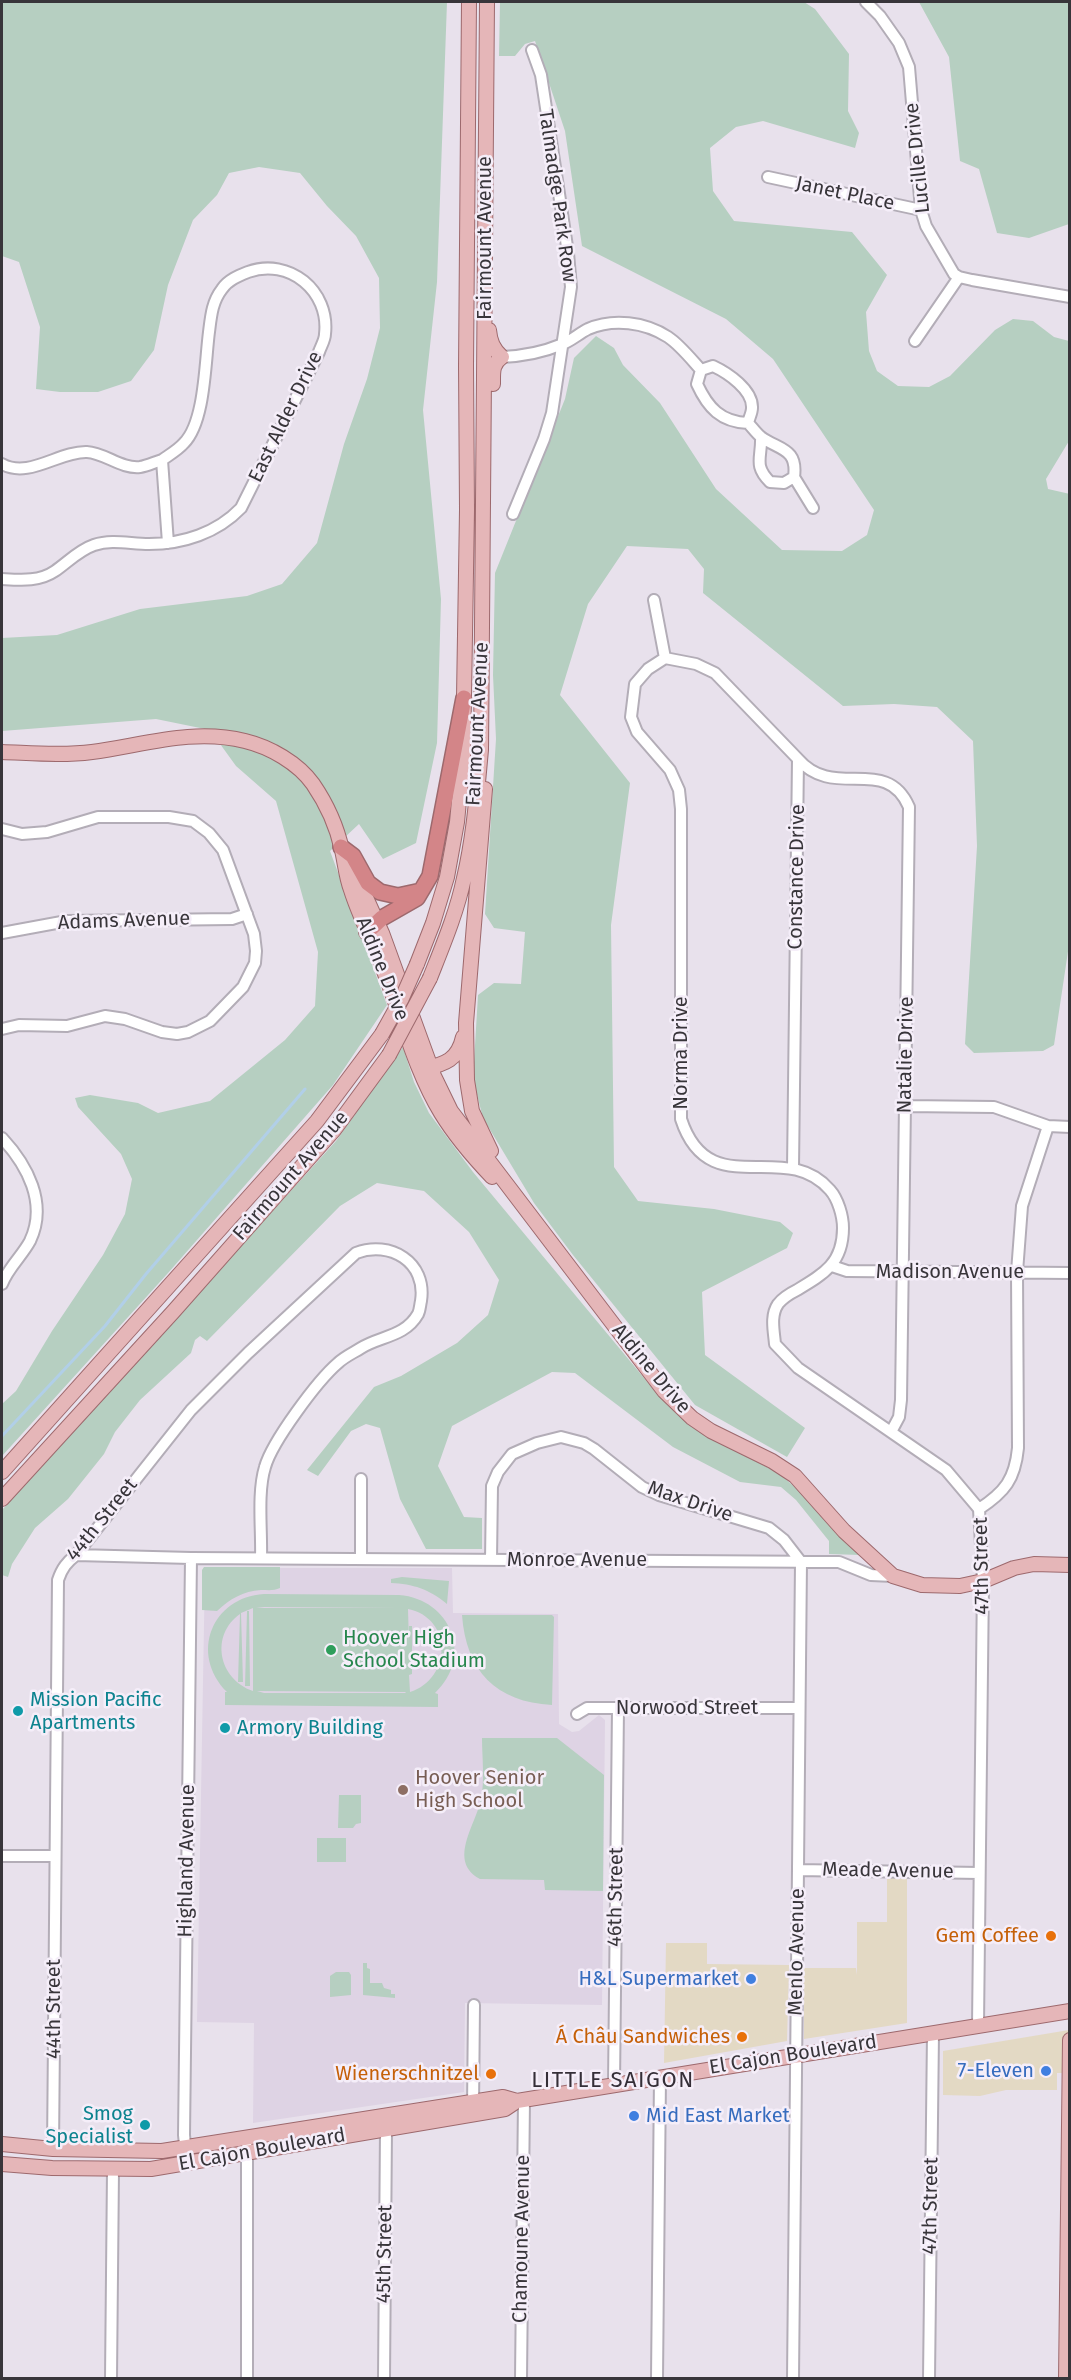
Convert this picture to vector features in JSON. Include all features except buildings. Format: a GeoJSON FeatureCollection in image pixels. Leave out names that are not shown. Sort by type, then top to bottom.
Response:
{"type":"FeatureCollection","features":[{"type":"Feature","properties":{"kind":"highway"},"geometry":{"type":"LineString","coordinates":[[372,927],[382,918],[417,898],[433,868],[464,698]]}},
{"type":"Feature","properties":{"kind":"highway"},"geometry":{"type":"LineString","coordinates":[[341,847],[353,856],[368,883],[380,892],[398,896],[421,891]]}},
{"type":"Feature","properties":{"kind":"main road","name":"Fairmount Avenue"},"geometry":{"type":"LineString","coordinates":[[2,1472],[317,1121],[381,1034],[402,998],[433,923],[447,877],[457,822],[463,759],[469,2]]}},
{"type":"Feature","properties":{"kind":"main road","name":"Fairmount Avenue"},"geometry":{"type":"LineString","coordinates":[[2,1499],[333,1130],[389,1055],[430,978],[452,922],[464,877],[473,825],[481,750],[487,2]]}},
{"type":"Feature","properties":{"kind":"main road"},"geometry":{"type":"LineString","coordinates":[[483,578],[492,555],[493,369],[496,361],[502,357],[496,352],[490,340],[485,307]]}},
{"type":"Feature","properties":{"kind":"main road","name":"Aldine Drive"},"geometry":{"type":"LineString","coordinates":[[2,752],[64,754],[91,752],[163,738],[194,736],[246,741],[273,751],[294,765],[312,783],[327,808],[341,847],[357,875],[372,927],[426,1069],[436,1104],[450,1127],[490,1176],[518,1201],[664,1391],[692,1418],[711,1431],[772,1461],[795,1476],[844,1531],[893,1576]]}},
{"type":"Feature","properties":{"kind":"main road"},"geometry":{"type":"LineString","coordinates":[[481,750],[485,771],[485,810],[466,1023],[467,1080],[472,1111],[478,1127],[518,1201]]}},
{"type":"Feature","properties":{"kind":"main road"},"geometry":{"type":"LineString","coordinates":[[426,1069],[447,1062],[457,1054],[466,1023]]}},
{"type":"Feature","properties":{"kind":"main road","name":"Monroe Avenue"},"geometry":{"type":"LineString","coordinates":[[893,1576],[922,1585],[960,1586],[983,1581],[1014,1568],[1034,1564],[1070,1565]]}},
{"type":"Feature","properties":{"kind":"main road","name":"El Cajon Boulevard"},"geometry":{"type":"LineString","coordinates":[[2,2164],[112,2170],[151,2169],[187,2163],[247,2145],[473,2108],[503,2097],[521,2100],[1070,2011]]}},
{"type":"Feature","properties":{"kind":"main road"},"geometry":{"type":"LineString","coordinates":[[1066,2379],[1070,2040]]}},
{"type":"Feature","properties":{"kind":"main road","name":"El Cajon Boulevard"},"geometry":{"type":"LineString","coordinates":[[2,2144],[53,2149],[133,2152],[185,2147],[247,2145],[349,2135],[357,2128],[387,2122]]}},
{"type":"Feature","properties":{"kind":"main road"},"geometry":{"type":"LineString","coordinates":[[25,2166],[33,2159],[51,2157],[53,2149]]}},
{"type":"Feature","properties":{"kind":"main road"},"geometry":{"type":"LineString","coordinates":[[112,2170],[115,2162],[133,2152]]}},
{"type":"Feature","properties":{"kind":"street","name":"Lucille Drive"},"geometry":{"type":"LineString","coordinates":[[866,2],[880,16],[899,43],[909,67],[921,210],[926,226],[954,274],[959,277]]}},
{"type":"Feature","properties":{"kind":"street","name":"Talmadge Park Row"},"geometry":{"type":"LineString","coordinates":[[513,514],[544,439],[552,413],[571,287],[541,75],[532,50]]}},
{"type":"Feature","properties":{"kind":"street","name":"Janet Place"},"geometry":{"type":"LineString","coordinates":[[768,177],[921,210]]}},
{"type":"Feature","properties":{"kind":"street","name":"East Alder Drive"},"geometry":{"type":"LineString","coordinates":[[2,579],[24,581],[41,578],[92,546],[110,541],[168,543],[189,538],[227,523],[241,508],[319,352],[325,334],[322,304],[311,286],[298,276],[274,268],[258,268],[235,277],[222,287],[213,304],[198,413],[192,431],[185,443],[162,460]]}},
{"type":"Feature","properties":{"kind":"street"},"geometry":{"type":"LineString","coordinates":[[915,340],[959,277],[1070,297]]}},
{"type":"Feature","properties":{"kind":"street"},"geometry":{"type":"LineString","coordinates":[[502,357],[530,355],[563,345],[588,329],[606,324],[627,323],[649,327],[669,338],[701,370]]}},
{"type":"Feature","properties":{"kind":"street"},"geometry":{"type":"LineString","coordinates":[[701,370],[713,366],[726,372],[742,388],[750,399],[752,409],[748,423]]}},
{"type":"Feature","properties":{"kind":"street"},"geometry":{"type":"LineString","coordinates":[[701,370],[697,384],[705,400],[725,420],[748,423],[761,436],[789,452],[794,460],[794,477],[813,508]]}},
{"type":"Feature","properties":{"kind":"street"},"geometry":{"type":"LineString","coordinates":[[761,436],[758,462],[761,473],[770,482],[784,483],[794,477]]}},
{"type":"Feature","properties":{"kind":"street"},"geometry":{"type":"LineString","coordinates":[[2,464],[20,468],[34,466],[70,454],[88,452],[120,464],[139,468],[162,460],[168,543]]}},
{"type":"Feature","properties":{"kind":"street"},"geometry":{"type":"LineString","coordinates":[[654,600],[665,658],[696,664],[715,674],[798,759]]}},
{"type":"Feature","properties":{"kind":"street","name":"Norma Drive"},"geometry":{"type":"LineString","coordinates":[[665,658],[648,669],[635,684],[631,717],[637,732],[670,770],[679,790],[681,809],[681,1119],[685,1131],[705,1158],[727,1166],[793,1168],[815,1178],[832,1192],[843,1218],[843,1242],[832,1266]]}},
{"type":"Feature","properties":{"kind":"street","name":"Natalie Drive"},"geometry":{"type":"LineString","coordinates":[[798,759],[805,767],[819,776],[840,780],[874,779],[887,782],[903,792],[909,807],[901,1400],[898,1417],[891,1432]]}},
{"type":"Feature","properties":{"kind":"street","name":"Constance Drive"},"geometry":{"type":"LineString","coordinates":[[793,1168],[798,759]]}},
{"type":"Feature","properties":{"kind":"street"},"geometry":{"type":"LineString","coordinates":[[2,829],[22,834],[47,832],[98,817],[169,817],[194,821],[209,833],[222,850],[254,934],[256,951],[250,975],[243,987],[210,1021],[201,1027],[177,1034],[162,1032],[125,1019],[105,1016],[67,1026],[19,1025],[2,1029]]}},
{"type":"Feature","properties":{"kind":"street","name":"Adams Avenue"},"geometry":{"type":"LineString","coordinates":[[2,933],[67,921],[232,919],[247,914]]}},
{"type":"Feature","properties":{"kind":"street"},"geometry":{"type":"LineString","coordinates":[[905,1106],[994,1107],[1048,1126],[1070,1127]]}},
{"type":"Feature","properties":{"kind":"street","name":"47th Street"},"geometry":{"type":"LineString","coordinates":[[978,2025],[983,1581],[979,1509],[994,1500],[1010,1481],[1016,1469],[1018,1448],[1017,1272],[1022,1206],[1048,1126]]}},
{"type":"Feature","properties":{"kind":"street"},"geometry":{"type":"LineString","coordinates":[[2,1138],[26,1168],[32,1183],[36,1211],[30,1240],[2,1284]]}},
{"type":"Feature","properties":{"kind":"street","name":"44th Street"},"geometry":{"type":"LineString","coordinates":[[53,2149],[58,1580],[65,1565],[76,1555],[190,1410],[348,1259],[365,1250],[384,1249],[393,1252],[411,1263],[418,1273],[423,1288],[419,1313],[407,1328],[392,1337],[364,1346],[339,1362],[319,1382],[273,1448],[264,1468],[261,1558]]}},
{"type":"Feature","properties":{"kind":"street"},"geometry":{"type":"LineString","coordinates":[[832,1266],[779,1303],[773,1318],[775,1344],[798,1368],[946,1470],[979,1509]]}},
{"type":"Feature","properties":{"kind":"street","name":"Madison Avenue"},"geometry":{"type":"LineString","coordinates":[[832,1266],[847,1271],[1070,1272]]}},
{"type":"Feature","properties":{"kind":"street","name":"Max Drive"},"geometry":{"type":"LineString","coordinates":[[491,1560],[492,1486],[498,1472],[512,1454],[537,1443],[561,1437],[584,1443],[642,1487],[659,1495],[769,1528],[784,1540],[801,1562]]}},
{"type":"Feature","properties":{"kind":"street"},"geometry":{"type":"LineString","coordinates":[[361,1479],[361,1559]]}},
{"type":"Feature","properties":{"kind":"street","name":"Monroe Avenue"},"geometry":{"type":"LineString","coordinates":[[76,1555],[191,1558],[839,1562],[872,1575],[893,1576]]}},
{"type":"Feature","properties":{"kind":"street","name":"Highland Avenue"},"geometry":{"type":"LineString","coordinates":[[187,2163],[185,2147],[191,1558]]}},
{"type":"Feature","properties":{"kind":"street","name":"Menlo Avenue"},"geometry":{"type":"LineString","coordinates":[[793,2379],[801,1562]]}},
{"type":"Feature","properties":{"kind":"street","name":"Norwood Street"},"geometry":{"type":"LineString","coordinates":[[577,1714],[587,1708],[799,1708]]}},
{"type":"Feature","properties":{"kind":"street","name":"46th Street"},"geometry":{"type":"LineString","coordinates":[[614,2085],[618,1708]]}},
{"type":"Feature","properties":{"kind":"street"},"geometry":{"type":"LineString","coordinates":[[2,1856],[54,1856]]}},
{"type":"Feature","properties":{"kind":"street","name":"Meade Avenue"},"geometry":{"type":"LineString","coordinates":[[798,1870],[979,1873]]}},
{"type":"Feature","properties":{"kind":"street"},"geometry":{"type":"LineString","coordinates":[[473,2108],[474,2005]]}},
{"type":"Feature","properties":{"kind":"street","name":"47th Street"},"geometry":{"type":"LineString","coordinates":[[929,2379],[933,2032]]}},
{"type":"Feature","properties":{"kind":"street"},"geometry":{"type":"LineString","coordinates":[[657,2379],[660,2077]]}},
{"type":"Feature","properties":{"kind":"street","name":"Chamoune Avenue"},"geometry":{"type":"LineString","coordinates":[[521,2100],[521,2379]]}},
{"type":"Feature","properties":{"kind":"street","name":"45th Street"},"geometry":{"type":"LineString","coordinates":[[384,2379],[387,2122]]}},
{"type":"Feature","properties":{"kind":"street"},"geometry":{"type":"LineString","coordinates":[[247,2145],[247,2379]]}},
{"type":"Feature","properties":{"kind":"street"},"geometry":{"type":"LineString","coordinates":[[111,2379],[112,2170]]}},
{"type":"Feature","properties":{"kind":"shaded area","name":"Hoover Senior High School"},"geometry":{"type":"Polygon","coordinates":[[[205,1568],[452,1568],[453,1613],[558,1614],[559,1724],[572,1732],[579,1731],[599,1715],[605,1720],[602,2005],[465,2003],[464,2092],[253,2123],[254,2023],[197,2022],[205,1568]]]}},
{"type":"Feature","properties":{"kind":"shaded area"},"geometry":{"type":"Polygon","coordinates":[[[887,1877],[907,1877],[907,2023],[804,2039],[804,1968],[856,1968],[857,1975],[857,1922],[887,1922],[887,1877]]]}},
{"type":"Feature","properties":{"kind":"shaded area"},"geometry":{"type":"Polygon","coordinates":[[[666,1943],[707,1943],[707,1964],[789,1965],[787,2041],[664,2063],[666,1943]]]}},
{"type":"Feature","properties":{"kind":"shaded area"},"geometry":{"type":"Polygon","coordinates":[[[1069,2030],[1069,2073],[1057,2073],[1057,2090],[1006,2090],[980,2096],[943,2095],[943,2051],[1069,2030]]]}},
{"type":"Feature","properties":{"kind":"green space"},"geometry":{"type":"Polygon","coordinates":[[[2,2],[447,2],[437,282],[423,410],[441,599],[437,743],[416,843],[383,859],[359,824],[330,851],[387,1005],[333,1085],[168,1273],[2,1456],[2,1404],[16,1391],[52,1331],[103,1255],[125,1214],[132,1179],[121,1154],[78,1107],[75,1098],[90,1095],[138,1103],[158,1113],[210,1101],[285,1040],[315,1006],[318,952],[276,801],[236,766],[210,730],[156,719],[2,731],[2,638],[57,635],[140,609],[247,596],[282,584],[317,543],[344,444],[367,379],[380,328],[379,278],[356,236],[300,173],[259,167],[229,173],[217,195],[193,220],[168,285],[154,350],[131,381],[98,392],[60,392],[36,389],[40,327],[19,262],[2,256],[2,2]]]}},
{"type":"Feature","properties":{"kind":"green space"},"geometry":{"type":"Polygon","coordinates":[[[500,2],[804,2],[815,9],[849,54],[848,111],[859,133],[855,148],[763,121],[736,127],[710,148],[713,191],[734,221],[852,232],[887,275],[866,312],[869,351],[877,371],[898,386],[929,387],[950,376],[995,330],[1013,319],[1033,321],[1054,337],[1069,341],[1069,441],[1046,479],[1048,489],[1070,494],[1070,938],[1054,1045],[1043,1051],[974,1053],[965,1044],[977,846],[973,741],[937,707],[894,704],[843,706],[703,593],[704,569],[688,549],[627,546],[588,604],[560,695],[630,783],[611,925],[614,1167],[638,1201],[714,1209],[780,1222],[793,1233],[787,1248],[702,1292],[705,1355],[805,1428],[787,1457],[695,1405],[573,1255],[534,1203],[483,1118],[473,1079],[478,995],[494,983],[521,984],[525,932],[494,928],[485,914],[496,739],[493,675],[495,573],[565,399],[574,358],[596,336],[614,348],[623,365],[660,403],[716,489],[782,550],[842,551],[867,535],[874,510],[773,359],[726,319],[582,246],[565,131],[535,41],[525,44],[515,56],[499,56],[500,2]]]}},
{"type":"Feature","properties":{"kind":"green space"},"geometry":{"type":"Polygon","coordinates":[[[919,2],[1069,2],[1069,224],[1029,238],[997,233],[979,169],[960,161],[949,57],[919,2]]]}},
{"type":"Feature","properties":{"kind":"green space"},"geometry":{"type":"Polygon","coordinates":[[[403,1047],[414,1082],[429,1113],[473,1172],[659,1396],[699,1431],[780,1474],[808,1499],[860,1555],[829,1554],[829,1541],[796,1500],[781,1487],[740,1482],[673,1447],[575,1373],[552,1372],[452,1426],[438,1466],[464,1517],[482,1518],[482,1549],[426,1549],[400,1499],[380,1428],[366,1424],[351,1431],[318,1476],[307,1470],[374,1387],[401,1376],[457,1343],[488,1315],[499,1280],[469,1232],[424,1191],[377,1183],[340,1206],[207,1341],[200,1336],[195,1340],[191,1353],[140,1400],[115,1432],[104,1454],[68,1499],[35,1528],[12,1564],[8,1577],[2,1575],[2,1510],[336,1141],[403,1047]]]}},
{"type":"Feature","properties":{"kind":"green space"},"geometry":{"type":"Polygon","coordinates":[[[204,1567],[280,1567],[280,1588],[243,1594],[232,1599],[217,1611],[202,1610],[202,1570],[204,1567]]]}},
{"type":"Feature","properties":{"kind":"green space"},"geometry":{"type":"Polygon","coordinates":[[[402,1577],[449,1581],[447,1604],[420,1588],[391,1583],[391,1579],[402,1577]]]}},
{"type":"Feature","properties":{"kind":"green space","name":"Hoover High School Stadium"},"geometry":{"type":"Polygon","coordinates":[[[264,1594],[399,1595],[417,1599],[432,1607],[444,1618],[451,1632],[454,1647],[453,1663],[447,1679],[435,1693],[438,1694],[438,1707],[225,1705],[225,1692],[227,1692],[216,1677],[209,1661],[208,1645],[219,1616],[231,1605],[246,1598],[264,1594]],[[264,1607],[256,1608],[399,1608],[264,1607]],[[253,1608],[241,1613],[243,1682],[238,1682],[240,1614],[224,1633],[222,1656],[232,1677],[241,1685],[253,1691],[253,1608]],[[408,1609],[409,1644],[409,1626],[412,1626],[410,1692],[424,1685],[434,1675],[440,1662],[442,1649],[433,1624],[423,1615],[408,1609]],[[257,1691],[264,1693],[406,1693],[257,1691]]]}},
{"type":"Feature","properties":{"kind":"green space"},"geometry":{"type":"Polygon","coordinates":[[[247,1611],[249,1611],[250,1686],[245,1686],[247,1611]]]}},
{"type":"Feature","properties":{"kind":"green space"},"geometry":{"type":"Polygon","coordinates":[[[462,1615],[552,1615],[554,1617],[552,1705],[515,1698],[488,1680],[477,1667],[470,1652],[462,1615]]]}},
{"type":"Feature","properties":{"kind":"green space"},"geometry":{"type":"Polygon","coordinates":[[[482,1738],[557,1738],[604,1775],[603,1891],[545,1890],[544,1880],[480,1879],[470,1871],[464,1853],[482,1792],[482,1738]]]}},
{"type":"Feature","properties":{"kind":"green space"},"geometry":{"type":"Polygon","coordinates":[[[339,1795],[361,1795],[361,1823],[356,1824],[353,1828],[338,1828],[339,1795]]]}},
{"type":"Feature","properties":{"kind":"green space"},"geometry":{"type":"Polygon","coordinates":[[[317,1838],[346,1838],[346,1862],[317,1862],[317,1838]]]}},
{"type":"Feature","properties":{"kind":"green space"},"geometry":{"type":"Polygon","coordinates":[[[363,1963],[367,1963],[367,1968],[370,1969],[370,1983],[382,1983],[384,1988],[391,1990],[391,1994],[395,1994],[395,1998],[363,1995],[363,1963]]]}},
{"type":"Feature","properties":{"kind":"green space"},"geometry":{"type":"Polygon","coordinates":[[[336,1972],[349,1972],[351,1975],[351,1995],[330,1997],[330,1976],[336,1972]]]}},
{"type":"Feature","properties":{"kind":"waterway"},"geometry":{"type":"LineString","coordinates":[[2,1436],[105,1326],[146,1274],[305,1089]]}},
{"type":"Feature","properties":{"kind":"place","name":"Hoover High School Stadium"},"geometry":{"type":"Point","coordinates":[331,1650]}},
{"type":"Feature","properties":{"kind":"place","name":"Mission Pacific Apartments"},"geometry":{"type":"Point","coordinates":[18,1711]}},
{"type":"Feature","properties":{"kind":"place","name":"Armory Building"},"geometry":{"type":"Point","coordinates":[225,1728]}},
{"type":"Feature","properties":{"kind":"place","name":"Hoover Senior High School"},"geometry":{"type":"Point","coordinates":[403,1790]}},
{"type":"Feature","properties":{"kind":"place","name":"Gem Coffee"},"geometry":{"type":"Point","coordinates":[1051,1936]}},
{"type":"Feature","properties":{"kind":"place","name":"H&L Supermarket"},"geometry":{"type":"Point","coordinates":[751,1979]}},
{"type":"Feature","properties":{"kind":"place","name":"Á Châu Sandwiches"},"geometry":{"type":"Point","coordinates":[742,2037]}},
{"type":"Feature","properties":{"kind":"place","name":"7-Eleven"},"geometry":{"type":"Point","coordinates":[1046,2071]}},
{"type":"Feature","properties":{"kind":"place","name":"Wienerschnitzel"},"geometry":{"type":"Point","coordinates":[491,2074]}},
{"type":"Feature","properties":{"kind":"place","name":"Mid East Market"},"geometry":{"type":"Point","coordinates":[634,2116]}},
{"type":"Feature","properties":{"kind":"place","name":"Smog Specialist"},"geometry":{"type":"Point","coordinates":[145,2125]}},
{"type":"Feature","properties":{"kind":"district","name":"LITTLE SAIGON"},"geometry":{"type":"Point","coordinates":[613,2081]}}]}
